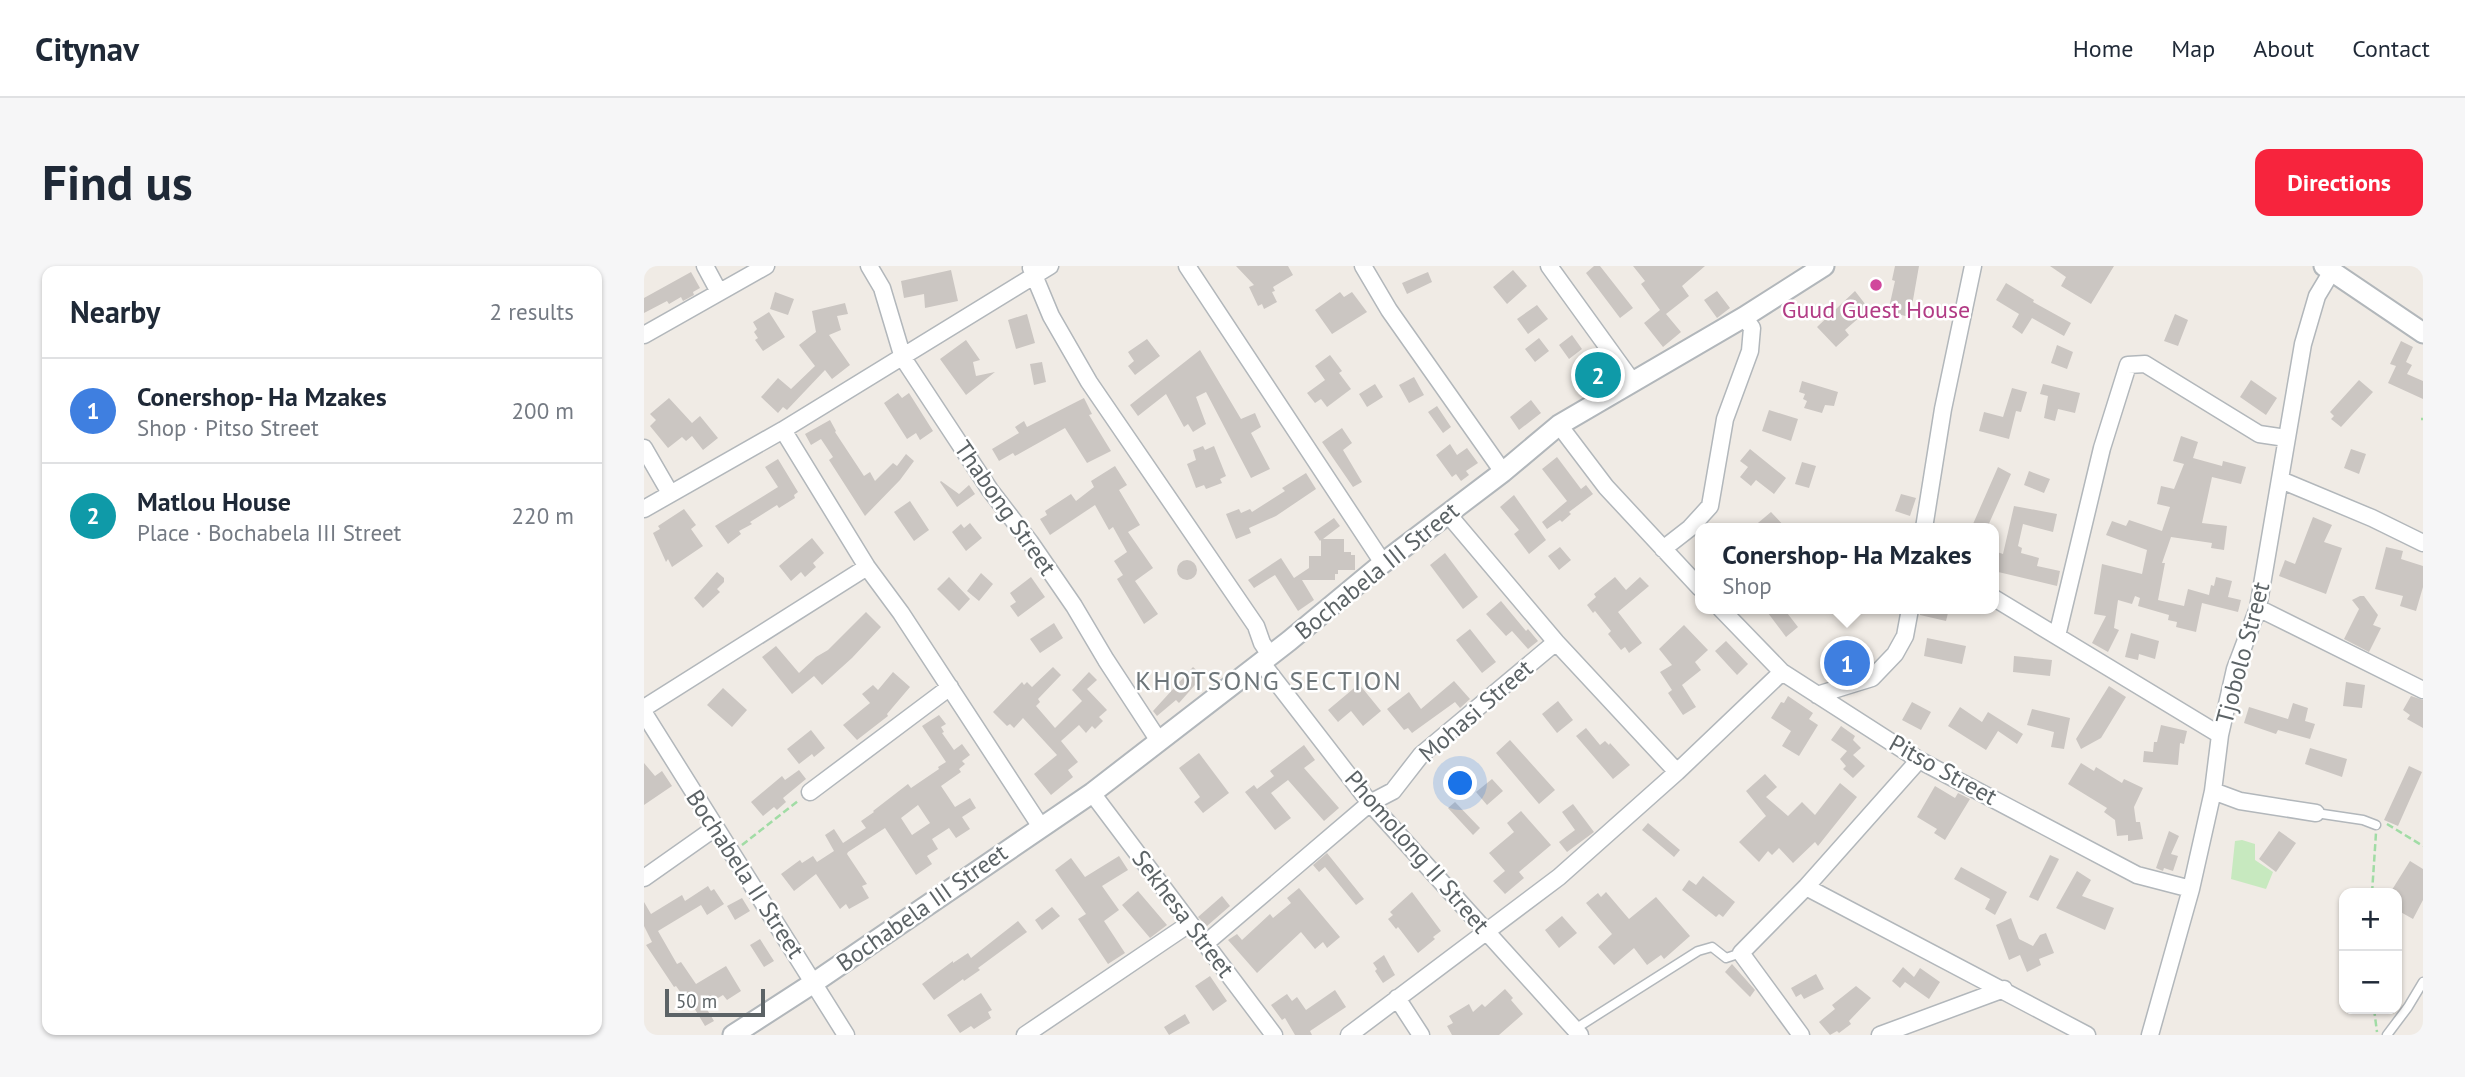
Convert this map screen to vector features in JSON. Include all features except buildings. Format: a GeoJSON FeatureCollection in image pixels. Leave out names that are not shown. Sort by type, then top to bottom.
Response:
{"type":"FeatureCollection","features":[{"type":"Feature","properties":{"kind":"street"},"geometry":{"type":"LineString","coordinates":[[705,266],[719,292]]}},
{"type":"Feature","properties":{"kind":"street"},"geometry":{"type":"LineString","coordinates":[[644,335],[766,266]]}},
{"type":"Feature","properties":{"kind":"street","name":"Thabong Street"},"geometry":{"type":"LineString","coordinates":[[869,266],[883,288],[903,358],[990,490],[1074,606],[1105,660],[1159,741]]}},
{"type":"Feature","properties":{"kind":"street"},"geometry":{"type":"LineString","coordinates":[[644,509],[903,358],[1032,271],[1050,266]]}},
{"type":"Feature","properties":{"kind":"street"},"geometry":{"type":"LineString","coordinates":[[1187,266],[1383,563]]}},
{"type":"Feature","properties":{"kind":"street"},"geometry":{"type":"LineString","coordinates":[[1363,266],[1389,310],[1503,472]]}},
{"type":"Feature","properties":{"kind":"street"},"geometry":{"type":"LineString","coordinates":[[1549,266],[1632,381]]}},
{"type":"Feature","properties":{"kind":"street","name":"Bochabela III Street"},"geometry":{"type":"LineString","coordinates":[[733,1035],[1092,793],[1266,659],[1559,425],[1744,317],[1824,266]]}},
{"type":"Feature","properties":{"kind":"street"},"geometry":{"type":"LineString","coordinates":[[1925,523],[1943,409],[1973,266]]}},
{"type":"Feature","properties":{"kind":"street"},"geometry":{"type":"LineString","coordinates":[[2328,269],[2423,333]]}},
{"type":"Feature","properties":{"kind":"street","name":"Tjobolo Street"},"geometry":{"type":"LineString","coordinates":[[2150,1035],[2191,889],[2213,791],[2220,735],[2235,670],[2258,608],[2303,344],[2328,269]]}},
{"type":"Feature","properties":{"kind":"street","name":"Phomolong II Street"},"geometry":{"type":"LineString","coordinates":[[1032,271],[1051,316],[1089,382],[1256,626],[1266,659],[1370,803],[1577,1032]]}},
{"type":"Feature","properties":{"kind":"street"},"geometry":{"type":"LineString","coordinates":[[1663,549],[1690,528],[1710,506],[1725,419],[1750,351],[1752,328],[1744,317]]}},
{"type":"Feature","properties":{"kind":"street"},"geometry":{"type":"LineString","coordinates":[[2057,636],[2102,448],[2128,365],[2145,364],[2259,434],[2286,438]]}},
{"type":"Feature","properties":{"kind":"street"},"geometry":{"type":"LineString","coordinates":[[1559,425],[1606,486],[1695,582]]}},
{"type":"Feature","properties":{"kind":"street"},"geometry":{"type":"LineString","coordinates":[[783,430],[867,567],[901,613],[1041,827]]}},
{"type":"Feature","properties":{"kind":"street"},"geometry":{"type":"LineString","coordinates":[[644,448],[670,493]]}},
{"type":"Feature","properties":{"kind":"street"},"geometry":{"type":"LineString","coordinates":[[2281,480],[2423,543]]}},
{"type":"Feature","properties":{"kind":"street"},"geometry":{"type":"LineString","coordinates":[[1447,513],[1556,642],[1677,772]]}},
{"type":"Feature","properties":{"kind":"street"},"geometry":{"type":"LineString","coordinates":[[644,710],[867,567]]}},
{"type":"Feature","properties":{"kind":"street"},"geometry":{"type":"LineString","coordinates":[[1999,601],[2220,735]]}},
{"type":"Feature","properties":{"kind":"street"},"geometry":{"type":"LineString","coordinates":[[2258,608],[2423,690]]}},
{"type":"Feature","properties":{"kind":"street","name":"Pitso Street"},"geometry":{"type":"LineString","coordinates":[[1726,614],[1782,672],[1919,760],[2137,875],[2191,889]]}},
{"type":"Feature","properties":{"kind":"street"},"geometry":{"type":"LineString","coordinates":[[1817,695],[1872,678],[1895,654],[1905,636],[1909,614]]}},
{"type":"Feature","properties":{"kind":"street","name":"Mohasi Street"},"geometry":{"type":"LineString","coordinates":[[1206,943],[1370,803],[1393,791],[1420,755],[1556,642]]}},
{"type":"Feature","properties":{"kind":"street"},"geometry":{"type":"LineString","coordinates":[[1349,1035],[1559,877],[1677,772],[1782,672]]}},
{"type":"Feature","properties":{"kind":"street"},"geometry":{"type":"LineString","coordinates":[[810,792],[950,687]]}},
{"type":"Feature","properties":{"kind":"street","name":"Bochabela II Street"},"geometry":{"type":"LineString","coordinates":[[644,710],[846,1035]]}},
{"type":"Feature","properties":{"kind":"street"},"geometry":{"type":"LineString","coordinates":[[1801,1035],[1741,953],[1807,887],[1919,760]]}},
{"type":"Feature","properties":{"kind":"street"},"geometry":{"type":"LineString","coordinates":[[2213,791],[2240,801],[2316,813]]}},
{"type":"Feature","properties":{"kind":"street","name":"Sekhesa Street"},"geometry":{"type":"LineString","coordinates":[[1092,793],[1274,1035]]}},
{"type":"Feature","properties":{"kind":"street"},"geometry":{"type":"LineString","coordinates":[[644,878],[715,828]]}},
{"type":"Feature","properties":{"kind":"street"},"geometry":{"type":"LineString","coordinates":[[1807,887],[2088,1035]]}},
{"type":"Feature","properties":{"kind":"street"},"geometry":{"type":"LineString","coordinates":[[1025,1035],[1189,924]]}},
{"type":"Feature","properties":{"kind":"street"},"geometry":{"type":"LineString","coordinates":[[1880,1035],[2004,989]]}},
{"type":"Feature","properties":{"kind":"street"},"geometry":{"type":"LineString","coordinates":[[1397,999],[1421,1035]]}},
{"type":"Feature","properties":{"kind":"lane"},"geometry":{"type":"LineString","coordinates":[[2316,813],[2363,820],[2376,825]]}},
{"type":"Feature","properties":{"kind":"lane"},"geometry":{"type":"LineString","coordinates":[[1577,1032],[1698,951],[1712,947],[1726,958],[1741,953]]}},
{"type":"Feature","properties":{"kind":"lane"},"geometry":{"type":"LineString","coordinates":[[2387,1035],[2423,982]]}},
{"type":"Feature","properties":{"kind":"path"},"geometry":{"type":"LineString","coordinates":[[732,853],[810,792]]}},
{"type":"Feature","properties":{"kind":"path"},"geometry":{"type":"LineString","coordinates":[[2372,888],[2376,825],[2379,819],[2423,846]]}},
{"type":"Feature","properties":{"kind":"path"},"geometry":{"type":"LineString","coordinates":[[2375,1014],[2378,1035]]}},
{"type":"Feature","properties":{"kind":"green space"},"geometry":{"type":"Polygon","coordinates":[[[2235,841],[2255,844],[2255,860],[2273,872],[2266,889],[2231,879],[2235,841]]]}},
{"type":"Feature","properties":{"kind":"place","name":"Guud Guest House"},"geometry":{"type":"Point","coordinates":[1876,285]}},
{"type":"Feature","properties":{"kind":"place","name":"Matlou House"},"geometry":{"type":"Point","coordinates":[1598,375]}},
{"type":"Feature","properties":{"kind":"place","name":"Conershop- Ha Mzakes"},"geometry":{"type":"Point","coordinates":[1847,663]}},
{"type":"Feature","properties":{"kind":"district","name":"KHOTSONG SECTION"},"geometry":{"type":"Point","coordinates":[1269,681]}}]}
